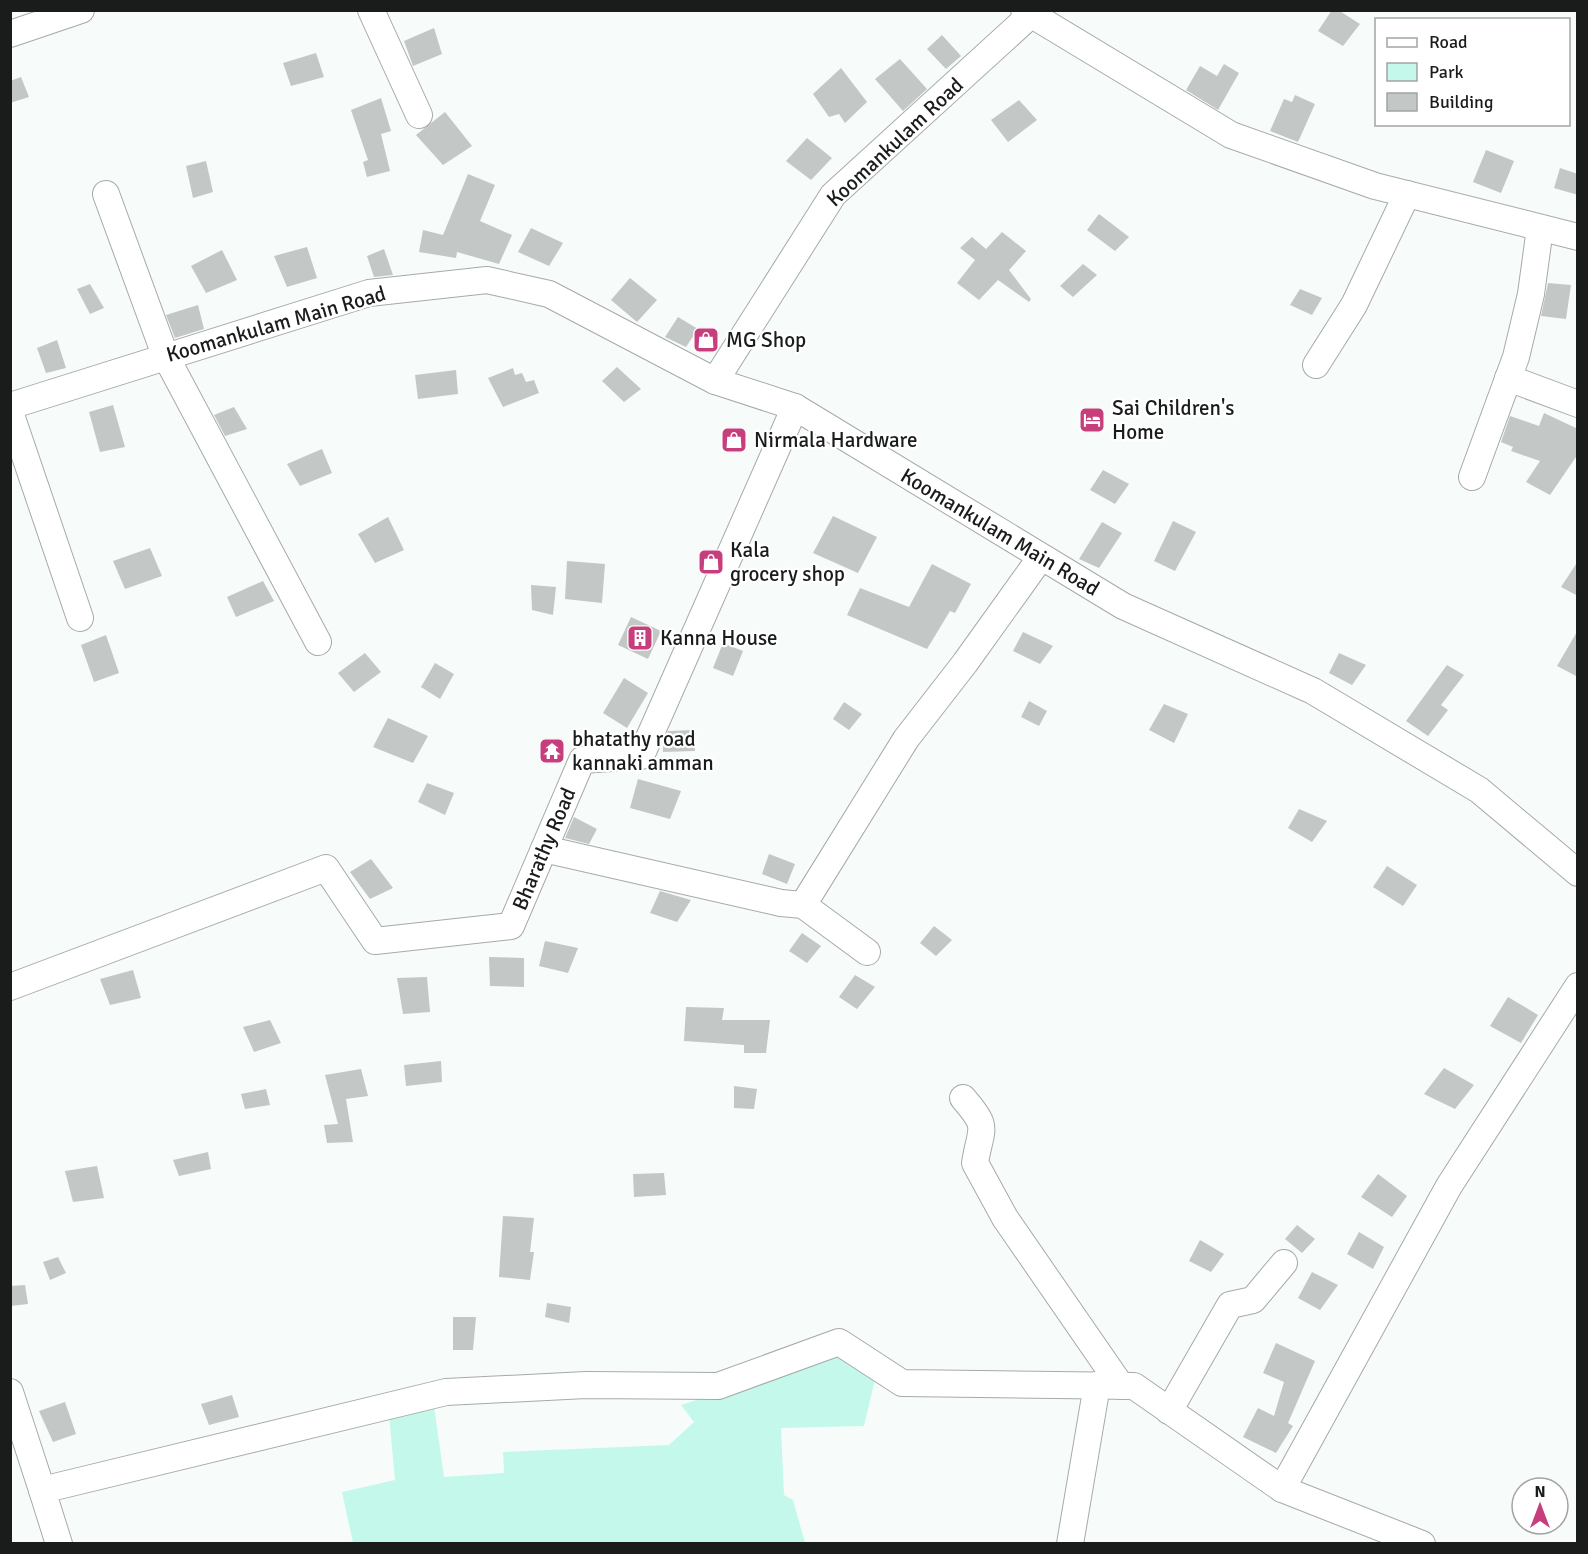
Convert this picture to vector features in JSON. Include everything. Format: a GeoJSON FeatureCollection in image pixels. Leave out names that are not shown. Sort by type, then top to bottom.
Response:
{"type":"FeatureCollection","features":[{"type":"Feature","properties":{"kind":"street"},"geometry":{"type":"LineString","coordinates":[[10,34],[81,10]]}},
{"type":"Feature","properties":{"kind":"street"},"geometry":{"type":"LineString","coordinates":[[371,10],[419,115]]}},
{"type":"Feature","properties":{"kind":"street"},"geometry":{"type":"LineString","coordinates":[[1031,12],[1231,135],[1375,186],[1578,237]]}},
{"type":"Feature","properties":{"kind":"street","name":"Koomankulam Road"},"geometry":{"type":"LineString","coordinates":[[715,381],[833,195],[1031,12]]}},
{"type":"Feature","properties":{"kind":"street"},"geometry":{"type":"LineString","coordinates":[[106,194],[165,355],[318,642]]}},
{"type":"Feature","properties":{"kind":"street"},"geometry":{"type":"LineString","coordinates":[[1317,365],[1354,305],[1407,194]]}},
{"type":"Feature","properties":{"kind":"street"},"geometry":{"type":"LineString","coordinates":[[1472,477],[1508,378],[1531,294],[1540,228]]}},
{"type":"Feature","properties":{"kind":"street","name":"Koomankulam Main Road"},"geometry":{"type":"LineString","coordinates":[[10,406],[165,355],[369,293],[487,280],[549,294],[715,381],[795,407],[1123,606],[1313,691],[1479,790],[1578,873]]}},
{"type":"Feature","properties":{"kind":"street"},"geometry":{"type":"LineString","coordinates":[[1508,378],[1578,404]]}},
{"type":"Feature","properties":{"kind":"street","name":"Bharathy Road"},"geometry":{"type":"LineString","coordinates":[[10,987],[326,868],[375,941],[511,926],[582,760],[640,756],[795,407]]}},
{"type":"Feature","properties":{"kind":"street"},"geometry":{"type":"LineString","coordinates":[[10,412],[80,618]]}},
{"type":"Feature","properties":{"kind":"street"},"geometry":{"type":"LineString","coordinates":[[803,905],[906,739],[965,663],[1041,557]]}},
{"type":"Feature","properties":{"kind":"street"},"geometry":{"type":"LineString","coordinates":[[544,849],[781,903],[803,905],[867,952]]}},
{"type":"Feature","properties":{"kind":"street"},"geometry":{"type":"LineString","coordinates":[[1282,1489],[1449,1186],[1578,986]]}},
{"type":"Feature","properties":{"kind":"street"},"geometry":{"type":"LineString","coordinates":[[963,1098],[981,1119],[983,1132],[975,1163],[1005,1218],[1109,1385],[1070,1544]]}},
{"type":"Feature","properties":{"kind":"street"},"geometry":{"type":"LineString","coordinates":[[1169,1411],[1230,1305],[1253,1300],[1284,1263]]}},
{"type":"Feature","properties":{"kind":"street"},"geometry":{"type":"LineString","coordinates":[[42,1490],[446,1392],[586,1385],[718,1386],[839,1342],[902,1383],[1134,1386],[1282,1489],[1422,1544]]}},
{"type":"Feature","properties":{"kind":"street"},"geometry":{"type":"LineString","coordinates":[[10,1392],[59,1544]]}},
{"type":"Feature","properties":{"kind":"green space"},"geometry":{"type":"Polygon","coordinates":[[[838,1353],[875,1379],[864,1426],[781,1428],[784,1495],[793,1500],[805,1543],[353,1543],[342,1492],[395,1480],[389,1415],[434,1406],[444,1477],[504,1473],[503,1452],[669,1445],[694,1422],[681,1405],[838,1353]]]}},
{"type":"Feature","properties":{"kind":"building"},"geometry":{"type":"Polygon","coordinates":[[[1332,10],[1338,10],[1360,24],[1343,46],[1318,31],[1332,10]]]}},
{"type":"Feature","properties":{"kind":"building"},"geometry":{"type":"Polygon","coordinates":[[[434,28],[442,54],[413,66],[404,41],[434,28]]]}},
{"type":"Feature","properties":{"kind":"building"},"geometry":{"type":"Polygon","coordinates":[[[942,35],[961,56],[946,69],[927,49],[942,35]]]}},
{"type":"Feature","properties":{"kind":"building"},"geometry":{"type":"Polygon","coordinates":[[[316,53],[324,77],[291,86],[283,63],[316,53]]]}},
{"type":"Feature","properties":{"kind":"building"},"geometry":{"type":"Polygon","coordinates":[[[900,59],[927,89],[903,111],[875,79],[900,59]]]}},
{"type":"Feature","properties":{"kind":"building"},"geometry":{"type":"Polygon","coordinates":[[[1224,64],[1239,73],[1218,110],[1186,90],[1200,66],[1217,76],[1224,64]]]}},
{"type":"Feature","properties":{"kind":"building"},"geometry":{"type":"Polygon","coordinates":[[[841,68],[867,102],[845,123],[839,114],[829,117],[813,94],[841,68]]]}},
{"type":"Feature","properties":{"kind":"building"},"geometry":{"type":"Polygon","coordinates":[[[21,77],[29,97],[10,103],[10,81],[21,77]]]}},
{"type":"Feature","properties":{"kind":"building"},"geometry":{"type":"Polygon","coordinates":[[[1295,95],[1315,104],[1298,142],[1270,131],[1284,99],[1292,102],[1295,95]]]}},
{"type":"Feature","properties":{"kind":"building"},"geometry":{"type":"Polygon","coordinates":[[[381,98],[391,131],[381,134],[390,171],[367,177],[363,162],[368,160],[351,110],[381,98]]]}},
{"type":"Feature","properties":{"kind":"building"},"geometry":{"type":"Polygon","coordinates":[[[1019,100],[1037,120],[1008,142],[991,120],[1019,100]]]}},
{"type":"Feature","properties":{"kind":"building"},"geometry":{"type":"Polygon","coordinates":[[[445,112],[472,146],[443,165],[416,135],[445,112]]]}},
{"type":"Feature","properties":{"kind":"building"},"geometry":{"type":"Polygon","coordinates":[[[807,138],[832,158],[811,180],[786,161],[807,138]]]}},
{"type":"Feature","properties":{"kind":"building"},"geometry":{"type":"Polygon","coordinates":[[[1486,150],[1514,161],[1501,193],[1473,182],[1486,150]]]}},
{"type":"Feature","properties":{"kind":"building"},"geometry":{"type":"Polygon","coordinates":[[[206,161],[213,192],[193,198],[186,166],[206,161]]]}},
{"type":"Feature","properties":{"kind":"building"},"geometry":{"type":"Polygon","coordinates":[[[1560,168],[1578,174],[1578,195],[1554,188],[1560,168]]]}},
{"type":"Feature","properties":{"kind":"building"},"geometry":{"type":"Polygon","coordinates":[[[468,174],[495,185],[480,221],[512,235],[499,264],[457,252],[456,258],[419,252],[423,230],[443,235],[468,174]]]}},
{"type":"Feature","properties":{"kind":"building"},"geometry":{"type":"Polygon","coordinates":[[[1099,214],[1129,237],[1115,251],[1087,230],[1099,214]]]}},
{"type":"Feature","properties":{"kind":"building"},"geometry":{"type":"Polygon","coordinates":[[[531,228],[563,243],[549,266],[518,252],[531,228]]]}},
{"type":"Feature","properties":{"kind":"building"},"geometry":{"type":"Polygon","coordinates":[[[1002,232],[1026,251],[1009,270],[1031,299],[1029,302],[998,280],[979,300],[957,283],[975,260],[960,248],[972,237],[986,249],[1002,232]]]}},
{"type":"Feature","properties":{"kind":"building"},"geometry":{"type":"Polygon","coordinates":[[[307,247],[317,278],[287,287],[274,256],[307,247]]]}},
{"type":"Feature","properties":{"kind":"building"},"geometry":{"type":"Polygon","coordinates":[[[384,249],[393,275],[374,277],[367,256],[384,249]]]}},
{"type":"Feature","properties":{"kind":"building"},"geometry":{"type":"Polygon","coordinates":[[[222,250],[237,280],[206,293],[191,266],[222,250]]]}},
{"type":"Feature","properties":{"kind":"building"},"geometry":{"type":"Polygon","coordinates":[[[1083,264],[1097,275],[1073,297],[1060,286],[1083,264]]]}},
{"type":"Feature","properties":{"kind":"building"},"geometry":{"type":"Polygon","coordinates":[[[630,278],[657,300],[637,322],[611,300],[630,278]]]}},
{"type":"Feature","properties":{"kind":"building"},"geometry":{"type":"Polygon","coordinates":[[[1548,283],[1571,285],[1566,319],[1541,316],[1548,283]]]}},
{"type":"Feature","properties":{"kind":"building"},"geometry":{"type":"Polygon","coordinates":[[[90,284],[104,308],[90,314],[77,289],[90,284]]]}},
{"type":"Feature","properties":{"kind":"building"},"geometry":{"type":"Polygon","coordinates":[[[1300,289],[1322,298],[1312,315],[1290,305],[1300,289]]]}},
{"type":"Feature","properties":{"kind":"building"},"geometry":{"type":"Polygon","coordinates":[[[198,305],[204,329],[175,338],[166,315],[198,305]]]}},
{"type":"Feature","properties":{"kind":"building"},"geometry":{"type":"Polygon","coordinates":[[[678,317],[698,329],[686,347],[665,337],[678,317]]]}},
{"type":"Feature","properties":{"kind":"building"},"geometry":{"type":"Polygon","coordinates":[[[57,340],[66,368],[46,373],[37,348],[57,340]]]}},
{"type":"Feature","properties":{"kind":"building"},"geometry":{"type":"Polygon","coordinates":[[[617,367],[641,389],[624,402],[602,381],[617,367]]]}},
{"type":"Feature","properties":{"kind":"building"},"geometry":{"type":"Polygon","coordinates":[[[513,368],[515,375],[522,373],[526,382],[534,380],[539,393],[503,407],[488,378],[513,368]]]}},
{"type":"Feature","properties":{"kind":"building"},"geometry":{"type":"Polygon","coordinates":[[[456,370],[458,394],[418,399],[415,375],[456,370]]]}},
{"type":"Feature","properties":{"kind":"building"},"geometry":{"type":"Polygon","coordinates":[[[113,405],[125,447],[100,452],[89,412],[113,405]]]}},
{"type":"Feature","properties":{"kind":"building"},"geometry":{"type":"Polygon","coordinates":[[[234,407],[247,429],[225,436],[214,415],[234,407]]]}},
{"type":"Feature","properties":{"kind":"building"},"geometry":{"type":"Polygon","coordinates":[[[1544,413],[1578,429],[1578,454],[1550,495],[1526,482],[1540,461],[1511,451],[1513,447],[1501,442],[1510,416],[1539,426],[1544,413]]]}},
{"type":"Feature","properties":{"kind":"building"},"geometry":{"type":"Polygon","coordinates":[[[322,449],[332,473],[300,486],[287,464],[322,449]]]}},
{"type":"Feature","properties":{"kind":"building"},"geometry":{"type":"Polygon","coordinates":[[[1103,470],[1129,484],[1115,504],[1090,490],[1103,470]]]}},
{"type":"Feature","properties":{"kind":"building"},"geometry":{"type":"Polygon","coordinates":[[[833,516],[877,537],[858,573],[813,553],[833,516]]]}},
{"type":"Feature","properties":{"kind":"building"},"geometry":{"type":"Polygon","coordinates":[[[388,517],[404,550],[375,563],[358,534],[388,517]]]}},
{"type":"Feature","properties":{"kind":"building"},"geometry":{"type":"Polygon","coordinates":[[[1173,521],[1196,532],[1175,571],[1154,561],[1173,521]]]}},
{"type":"Feature","properties":{"kind":"building"},"geometry":{"type":"Polygon","coordinates":[[[1102,522],[1122,533],[1099,568],[1079,559],[1102,522]]]}},
{"type":"Feature","properties":{"kind":"building"},"geometry":{"type":"Polygon","coordinates":[[[150,548],[162,576],[125,589],[113,561],[150,548]]]}},
{"type":"Feature","properties":{"kind":"building"},"geometry":{"type":"Polygon","coordinates":[[[567,561],[605,564],[602,603],[565,599],[567,561]]]}},
{"type":"Feature","properties":{"kind":"building"},"geometry":{"type":"Polygon","coordinates":[[[1578,561],[1578,596],[1561,587],[1578,561]]]}},
{"type":"Feature","properties":{"kind":"building"},"geometry":{"type":"Polygon","coordinates":[[[932,564],[971,584],[955,613],[950,611],[927,649],[847,615],[860,588],[909,607],[932,564]]]}},
{"type":"Feature","properties":{"kind":"building"},"geometry":{"type":"Polygon","coordinates":[[[263,581],[274,601],[236,617],[227,597],[263,581]]]}},
{"type":"Feature","properties":{"kind":"building"},"geometry":{"type":"Polygon","coordinates":[[[531,585],[556,587],[553,615],[532,610],[531,585]]]}},
{"type":"Feature","properties":{"kind":"building","name":"Kanna House"},"geometry":{"type":"Polygon","coordinates":[[[631,617],[661,631],[648,659],[618,645],[631,617]]]}},
{"type":"Feature","properties":{"kind":"building"},"geometry":{"type":"Polygon","coordinates":[[[1578,630],[1578,677],[1557,666],[1578,630]]]}},
{"type":"Feature","properties":{"kind":"building"},"geometry":{"type":"Polygon","coordinates":[[[1023,632],[1053,646],[1040,664],[1013,651],[1023,632]]]}},
{"type":"Feature","properties":{"kind":"building"},"geometry":{"type":"Polygon","coordinates":[[[106,635],[119,673],[94,682],[81,645],[106,635]]]}},
{"type":"Feature","properties":{"kind":"building"},"geometry":{"type":"Polygon","coordinates":[[[723,643],[743,651],[733,676],[713,668],[723,643]]]}},
{"type":"Feature","properties":{"kind":"building"},"geometry":{"type":"Polygon","coordinates":[[[365,653],[381,672],[354,692],[338,673],[365,653]]]}},
{"type":"Feature","properties":{"kind":"building"},"geometry":{"type":"Polygon","coordinates":[[[1339,653],[1366,665],[1352,685],[1329,673],[1339,653]]]}},
{"type":"Feature","properties":{"kind":"building"},"geometry":{"type":"Polygon","coordinates":[[[435,663],[454,674],[440,699],[421,687],[435,663]]]}},
{"type":"Feature","properties":{"kind":"building"},"geometry":{"type":"Polygon","coordinates":[[[1447,665],[1464,675],[1441,705],[1448,710],[1428,736],[1406,721],[1447,665]]]}},
{"type":"Feature","properties":{"kind":"building"},"geometry":{"type":"Polygon","coordinates":[[[624,678],[648,693],[627,728],[603,713],[624,678]]]}},
{"type":"Feature","properties":{"kind":"building"},"geometry":{"type":"Polygon","coordinates":[[[1029,701],[1047,711],[1039,726],[1021,717],[1029,701]]]}},
{"type":"Feature","properties":{"kind":"building"},"geometry":{"type":"Polygon","coordinates":[[[844,702],[862,714],[849,730],[833,719],[844,702]]]}},
{"type":"Feature","properties":{"kind":"building"},"geometry":{"type":"Polygon","coordinates":[[[1164,704],[1188,714],[1174,743],[1149,730],[1164,704]]]}},
{"type":"Feature","properties":{"kind":"building"},"geometry":{"type":"Polygon","coordinates":[[[388,718],[428,736],[413,763],[373,747],[388,718]]]}},
{"type":"Feature","properties":{"kind":"building"},"geometry":{"type":"Polygon","coordinates":[[[694,730],[695,751],[663,752],[663,743],[668,731],[694,730]]]}},
{"type":"Feature","properties":{"kind":"building"},"geometry":{"type":"Polygon","coordinates":[[[638,779],[681,791],[670,819],[630,808],[638,779]]]}},
{"type":"Feature","properties":{"kind":"building"},"geometry":{"type":"Polygon","coordinates":[[[427,783],[454,793],[445,815],[418,802],[427,783]]]}},
{"type":"Feature","properties":{"kind":"building"},"geometry":{"type":"Polygon","coordinates":[[[1299,809],[1327,821],[1312,842],[1288,828],[1299,809]]]}},
{"type":"Feature","properties":{"kind":"building"},"geometry":{"type":"Polygon","coordinates":[[[574,817],[597,829],[589,844],[565,838],[574,817]]]}},
{"type":"Feature","properties":{"kind":"building"},"geometry":{"type":"Polygon","coordinates":[[[769,854],[795,864],[787,884],[762,874],[769,854]]]}},
{"type":"Feature","properties":{"kind":"building"},"geometry":{"type":"Polygon","coordinates":[[[371,859],[393,888],[370,899],[350,872],[371,859]]]}},
{"type":"Feature","properties":{"kind":"building"},"geometry":{"type":"Polygon","coordinates":[[[1387,866],[1417,885],[1403,906],[1373,887],[1387,866]]]}},
{"type":"Feature","properties":{"kind":"building"},"geometry":{"type":"Polygon","coordinates":[[[660,891],[691,900],[677,922],[650,913],[660,891]]]}},
{"type":"Feature","properties":{"kind":"building"},"geometry":{"type":"Polygon","coordinates":[[[934,926],[952,940],[936,956],[920,943],[934,926]]]}},
{"type":"Feature","properties":{"kind":"building"},"geometry":{"type":"Polygon","coordinates":[[[802,933],[821,946],[807,963],[789,951],[802,933]]]}},
{"type":"Feature","properties":{"kind":"building"},"geometry":{"type":"Polygon","coordinates":[[[545,941],[578,948],[568,973],[539,966],[545,941]]]}},
{"type":"Feature","properties":{"kind":"building"},"geometry":{"type":"Polygon","coordinates":[[[489,957],[524,958],[524,987],[490,986],[489,957]]]}},
{"type":"Feature","properties":{"kind":"building"},"geometry":{"type":"Polygon","coordinates":[[[133,970],[141,998],[110,1005],[100,979],[133,970]]]}},
{"type":"Feature","properties":{"kind":"building"},"geometry":{"type":"Polygon","coordinates":[[[855,975],[875,987],[857,1009],[839,997],[855,975]]]}},
{"type":"Feature","properties":{"kind":"building"},"geometry":{"type":"Polygon","coordinates":[[[427,977],[430,1012],[403,1014],[397,978],[427,977]]]}},
{"type":"Feature","properties":{"kind":"building"},"geometry":{"type":"Polygon","coordinates":[[[1508,997],[1538,1015],[1521,1043],[1490,1026],[1508,997]]]}},
{"type":"Feature","properties":{"kind":"building"},"geometry":{"type":"Polygon","coordinates":[[[686,1007],[724,1008],[722,1020],[770,1020],[766,1053],[744,1053],[744,1045],[684,1041],[686,1007]]]}},
{"type":"Feature","properties":{"kind":"building"},"geometry":{"type":"Polygon","coordinates":[[[270,1020],[281,1043],[254,1052],[243,1027],[270,1020]]]}},
{"type":"Feature","properties":{"kind":"building"},"geometry":{"type":"Polygon","coordinates":[[[441,1061],[442,1082],[406,1086],[404,1065],[441,1061]]]}},
{"type":"Feature","properties":{"kind":"building"},"geometry":{"type":"Polygon","coordinates":[[[1444,1068],[1474,1085],[1455,1109],[1424,1094],[1444,1068]]]}},
{"type":"Feature","properties":{"kind":"building"},"geometry":{"type":"Polygon","coordinates":[[[361,1069],[368,1096],[346,1099],[353,1142],[327,1143],[324,1125],[338,1124],[325,1075],[361,1069]]]}},
{"type":"Feature","properties":{"kind":"building"},"geometry":{"type":"Polygon","coordinates":[[[734,1086],[757,1089],[754,1109],[734,1108],[734,1086]]]}},
{"type":"Feature","properties":{"kind":"building"},"geometry":{"type":"Polygon","coordinates":[[[266,1089],[270,1105],[245,1109],[241,1094],[266,1089]]]}},
{"type":"Feature","properties":{"kind":"building"},"geometry":{"type":"Polygon","coordinates":[[[208,1152],[211,1169],[179,1176],[173,1160],[208,1152]]]}},
{"type":"Feature","properties":{"kind":"building"},"geometry":{"type":"Polygon","coordinates":[[[97,1166],[104,1198],[73,1202],[65,1171],[97,1166]]]}},
{"type":"Feature","properties":{"kind":"building"},"geometry":{"type":"Polygon","coordinates":[[[664,1173],[666,1195],[634,1197],[633,1174],[664,1173]]]}},
{"type":"Feature","properties":{"kind":"building"},"geometry":{"type":"Polygon","coordinates":[[[1378,1174],[1407,1196],[1392,1217],[1361,1197],[1378,1174]]]}},
{"type":"Feature","properties":{"kind":"building"},"geometry":{"type":"Polygon","coordinates":[[[503,1216],[534,1218],[530,1252],[534,1252],[530,1280],[499,1277],[503,1216]]]}},
{"type":"Feature","properties":{"kind":"building"},"geometry":{"type":"Polygon","coordinates":[[[1297,1225],[1315,1239],[1302,1253],[1285,1239],[1297,1225]]]}},
{"type":"Feature","properties":{"kind":"building"},"geometry":{"type":"Polygon","coordinates":[[[1359,1232],[1384,1247],[1373,1269],[1347,1254],[1359,1232]]]}},
{"type":"Feature","properties":{"kind":"building"},"geometry":{"type":"Polygon","coordinates":[[[1200,1240],[1224,1254],[1211,1272],[1189,1261],[1200,1240]]]}},
{"type":"Feature","properties":{"kind":"building"},"geometry":{"type":"Polygon","coordinates":[[[58,1257],[66,1273],[50,1280],[43,1262],[58,1257]]]}},
{"type":"Feature","properties":{"kind":"building"},"geometry":{"type":"Polygon","coordinates":[[[1312,1272],[1338,1285],[1320,1310],[1298,1298],[1312,1272]]]}},
{"type":"Feature","properties":{"kind":"building"},"geometry":{"type":"Polygon","coordinates":[[[25,1285],[28,1304],[10,1306],[10,1286],[25,1285]]]}},
{"type":"Feature","properties":{"kind":"building"},"geometry":{"type":"Polygon","coordinates":[[[547,1303],[571,1307],[569,1323],[545,1317],[547,1303]]]}},
{"type":"Feature","properties":{"kind":"building"},"geometry":{"type":"Polygon","coordinates":[[[453,1317],[476,1317],[473,1350],[453,1350],[453,1317]]]}},
{"type":"Feature","properties":{"kind":"building"},"geometry":{"type":"Polygon","coordinates":[[[1276,1343],[1315,1361],[1288,1423],[1293,1426],[1276,1453],[1243,1437],[1258,1408],[1274,1416],[1284,1382],[1263,1373],[1276,1343]]]}},
{"type":"Feature","properties":{"kind":"building"},"geometry":{"type":"Polygon","coordinates":[[[232,1395],[239,1417],[209,1425],[201,1404],[232,1395]]]}},
{"type":"Feature","properties":{"kind":"building"},"geometry":{"type":"Polygon","coordinates":[[[65,1402],[76,1434],[53,1442],[39,1411],[65,1402]]]}},
{"type":"Feature","properties":{"kind":"place","name":"MG Shop"},"geometry":{"type":"Point","coordinates":[706,340]}},
{"type":"Feature","properties":{"kind":"place","name":"Sai Children's Home"},"geometry":{"type":"Point","coordinates":[1092,420]}},
{"type":"Feature","properties":{"kind":"place","name":"Nirmala Hardware"},"geometry":{"type":"Point","coordinates":[734,440]}},
{"type":"Feature","properties":{"kind":"place","name":"Kala grocery shop"},"geometry":{"type":"Point","coordinates":[711,562]}},
{"type":"Feature","properties":{"kind":"place","name":"Kanna House"},"geometry":{"type":"Point","coordinates":[640,638]}},
{"type":"Feature","properties":{"kind":"place","name":"bhatathy road kannaki amman"},"geometry":{"type":"Point","coordinates":[552,751]}}]}
